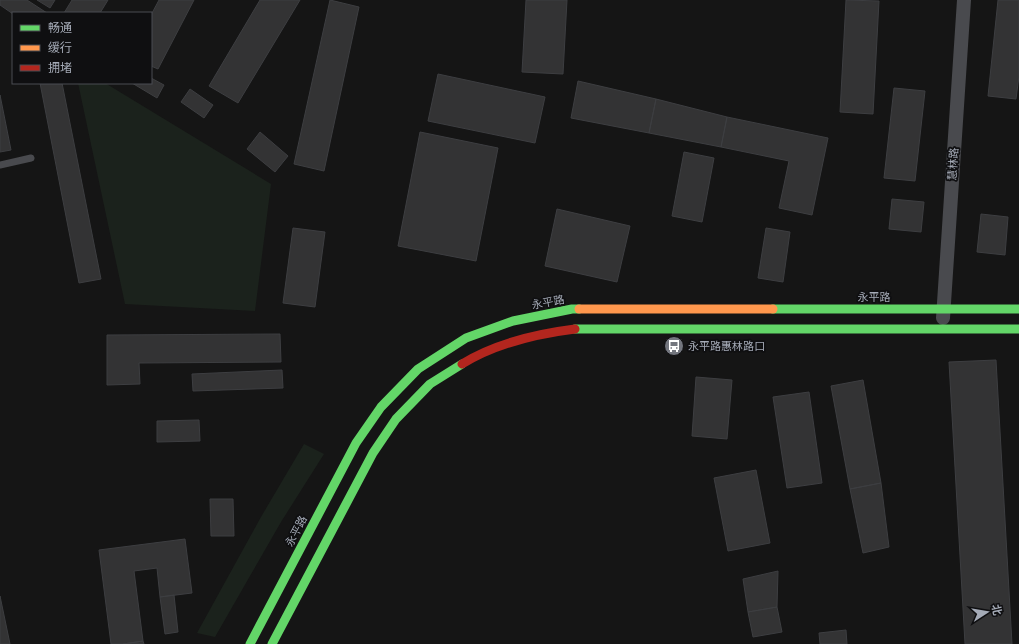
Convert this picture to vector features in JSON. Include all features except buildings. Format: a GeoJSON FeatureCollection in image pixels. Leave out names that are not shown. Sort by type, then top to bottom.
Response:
{"type":"FeatureCollection","features":[{"type":"Feature","properties":{"kind":"main road","name":"永平路"},"geometry":{"type":"LineString","coordinates":[[250,644],[356,443],[377,413],[418,369],[466,338],[513,321],[572,309],[1019,310]]}},
{"type":"Feature","properties":{"kind":"main road"},"geometry":{"type":"LineString","coordinates":[[272,644],[373,453],[392,425],[430,384],[475,356],[518,340],[574,328],[1019,329]]}},
{"type":"Feature","properties":{"kind":"street","name":"慧林路"},"geometry":{"type":"LineString","coordinates":[[943,328],[943,309],[964,0]]}},
{"type":"Feature","properties":{"kind":"lane"},"geometry":{"type":"LineString","coordinates":[[0,165],[31,158]]}},
{"type":"Feature","properties":{"kind":"shaded area"},"geometry":{"type":"Polygon","coordinates":[[[78,84],[107,84],[271,184],[255,311],[125,304],[78,84]]]}},
{"type":"Feature","properties":{"kind":"shaded area"},"geometry":{"type":"Polygon","coordinates":[[[304,444],[324,454],[281,522],[215,637],[197,633],[261,517],[304,444]]]}},
{"type":"Feature","properties":{"kind":"traffic: fast"},"geometry":{"type":"LineString","coordinates":[[250,644],[356,443],[381,407],[418,369],[466,338],[513,321],[572,309],[579,309]]}},
{"type":"Feature","properties":{"kind":"traffic: fast"},"geometry":{"type":"LineString","coordinates":[[773,309],[1019,309]]}},
{"type":"Feature","properties":{"kind":"traffic: fast"},"geometry":{"type":"LineString","coordinates":[[575,329],[1019,329]]}},
{"type":"Feature","properties":{"kind":"traffic: fast"},"geometry":{"type":"LineString","coordinates":[[272,644],[373,453],[396,419],[430,384],[462,364]]}},
{"type":"Feature","properties":{"kind":"traffic: slow"},"geometry":{"type":"LineString","coordinates":[[579,309],[773,309]]}},
{"type":"Feature","properties":{"kind":"traffic: jam"},"geometry":{"type":"LineString","coordinates":[[462,364],[488,350],[516,340],[575,329]]}},
{"type":"Feature","properties":{"kind":"place","name":"永平路惠林路口"},"geometry":{"type":"Point","coordinates":[674,346]}}]}
